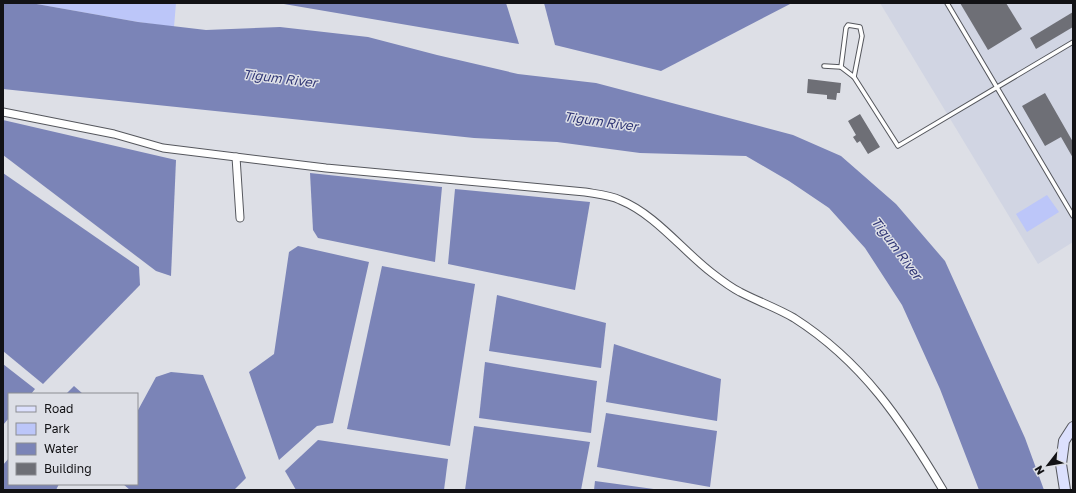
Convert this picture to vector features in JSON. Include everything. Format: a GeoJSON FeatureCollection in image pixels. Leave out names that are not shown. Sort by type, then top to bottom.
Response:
{"type":"FeatureCollection","features":[{"type":"Feature","properties":{"kind":"street"},"geometry":{"type":"LineString","coordinates":[[3,112],[114,134],[163,148],[326,168],[585,192],[620,200],[645,215],[712,273],[738,291],[793,318],[826,341],[862,373],[878,391],[919,449],[943,490]]}},
{"type":"Feature","properties":{"kind":"street"},"geometry":{"type":"LineString","coordinates":[[236,157],[240,218]]}},
{"type":"Feature","properties":{"kind":"street"},"geometry":{"type":"LineString","coordinates":[[1065,490],[1062,464],[1064,441],[1073,427]]}},
{"type":"Feature","properties":{"kind":"lane"},"geometry":{"type":"LineString","coordinates":[[947,3],[1073,216]]}},
{"type":"Feature","properties":{"kind":"lane"},"geometry":{"type":"LineString","coordinates":[[841,67],[846,28],[848,25],[860,27],[862,36],[854,77]]}},
{"type":"Feature","properties":{"kind":"lane"},"geometry":{"type":"LineString","coordinates":[[824,66],[841,67],[854,77],[898,146],[1073,42]]}},
{"type":"Feature","properties":{"kind":"shaded area"},"geometry":{"type":"Polygon","coordinates":[[[880,3],[1073,3],[1073,242],[1038,264],[880,3]]]}},
{"type":"Feature","properties":{"kind":"green space"},"geometry":{"type":"Polygon","coordinates":[[[31,3],[176,3],[174,27],[138,22],[31,3]]]}},
{"type":"Feature","properties":{"kind":"green space"},"geometry":{"type":"Polygon","coordinates":[[[1047,195],[1059,212],[1027,232],[1016,214],[1047,195]]]}},
{"type":"Feature","properties":{"kind":"water","name":"Tigum River"},"geometry":{"type":"Polygon","coordinates":[[[3,3],[31,3],[138,22],[206,30],[280,27],[368,37],[518,74],[596,83],[793,135],[841,156],[896,204],[945,261],[1025,438],[1044,490],[979,490],[940,389],[902,305],[865,248],[829,208],[789,181],[746,156],[640,153],[557,142],[474,138],[3,89],[3,3]]]}},
{"type":"Feature","properties":{"kind":"water"},"geometry":{"type":"Polygon","coordinates":[[[278,3],[506,3],[519,44],[278,3]]]}},
{"type":"Feature","properties":{"kind":"water"},"geometry":{"type":"Polygon","coordinates":[[[544,3],[792,3],[661,71],[555,45],[544,3]]]}},
{"type":"Feature","properties":{"kind":"water"},"geometry":{"type":"Polygon","coordinates":[[[3,120],[176,160],[171,276],[156,271],[3,155],[3,120]]]}},
{"type":"Feature","properties":{"kind":"water"},"geometry":{"type":"Polygon","coordinates":[[[3,173],[139,267],[140,285],[43,384],[3,351],[3,173]]]}},
{"type":"Feature","properties":{"kind":"water"},"geometry":{"type":"Polygon","coordinates":[[[310,173],[442,187],[435,262],[318,238],[313,230],[310,173]]]}},
{"type":"Feature","properties":{"kind":"water"},"geometry":{"type":"Polygon","coordinates":[[[455,189],[590,202],[575,290],[448,264],[455,189]]]}},
{"type":"Feature","properties":{"kind":"water"},"geometry":{"type":"Polygon","coordinates":[[[298,246],[369,262],[333,423],[317,426],[279,460],[249,372],[274,354],[289,252],[298,246]]]}},
{"type":"Feature","properties":{"kind":"water"},"geometry":{"type":"Polygon","coordinates":[[[382,266],[475,284],[450,446],[347,429],[382,266]]]}},
{"type":"Feature","properties":{"kind":"water"},"geometry":{"type":"Polygon","coordinates":[[[497,295],[606,323],[601,368],[489,351],[497,295]]]}},
{"type":"Feature","properties":{"kind":"water"},"geometry":{"type":"Polygon","coordinates":[[[614,344],[721,379],[717,421],[606,402],[614,344]]]}},
{"type":"Feature","properties":{"kind":"water"},"geometry":{"type":"Polygon","coordinates":[[[485,362],[597,381],[591,433],[479,418],[485,362]]]}},
{"type":"Feature","properties":{"kind":"water"},"geometry":{"type":"Polygon","coordinates":[[[3,364],[35,389],[32,393],[8,393],[8,419],[3,425],[3,364]]]}},
{"type":"Feature","properties":{"kind":"water"},"geometry":{"type":"Polygon","coordinates":[[[171,372],[203,375],[246,478],[234,490],[130,490],[124,485],[138,485],[138,410],[156,377],[171,372]]]}},
{"type":"Feature","properties":{"kind":"water"},"geometry":{"type":"Polygon","coordinates":[[[74,386],[82,393],[67,393],[74,386]]]}},
{"type":"Feature","properties":{"kind":"water"},"geometry":{"type":"Polygon","coordinates":[[[606,413],[717,431],[710,487],[597,467],[606,413]]]}},
{"type":"Feature","properties":{"kind":"water"},"geometry":{"type":"Polygon","coordinates":[[[474,426],[590,442],[581,490],[465,490],[474,426]]]}},
{"type":"Feature","properties":{"kind":"water"},"geometry":{"type":"Polygon","coordinates":[[[318,440],[448,459],[444,490],[296,490],[285,471],[318,440]]]}},
{"type":"Feature","properties":{"kind":"water"},"geometry":{"type":"Polygon","coordinates":[[[8,459],[8,485],[58,485],[56,490],[3,490],[3,465],[8,459]]]}},
{"type":"Feature","properties":{"kind":"water"},"geometry":{"type":"Polygon","coordinates":[[[595,481],[661,490],[594,490],[595,481]]]}},
{"type":"Feature","properties":{"kind":"building"},"geometry":{"type":"Polygon","coordinates":[[[960,3],[1006,3],[1022,29],[988,50],[960,3]]]}},
{"type":"Feature","properties":{"kind":"building"},"geometry":{"type":"Polygon","coordinates":[[[1073,12],[1073,27],[1036,49],[1030,38],[1073,12]]]}},
{"type":"Feature","properties":{"kind":"building"},"geometry":{"type":"Polygon","coordinates":[[[808,79],[841,83],[840,93],[837,93],[836,100],[827,99],[827,95],[807,93],[808,79]]]}},
{"type":"Feature","properties":{"kind":"building"},"geometry":{"type":"Polygon","coordinates":[[[1045,93],[1073,142],[1073,158],[1061,137],[1045,146],[1022,106],[1045,93]]]}},
{"type":"Feature","properties":{"kind":"building"},"geometry":{"type":"Polygon","coordinates":[[[860,114],[880,147],[868,154],[860,141],[857,143],[853,137],[856,135],[848,121],[860,114]]]}}]}
